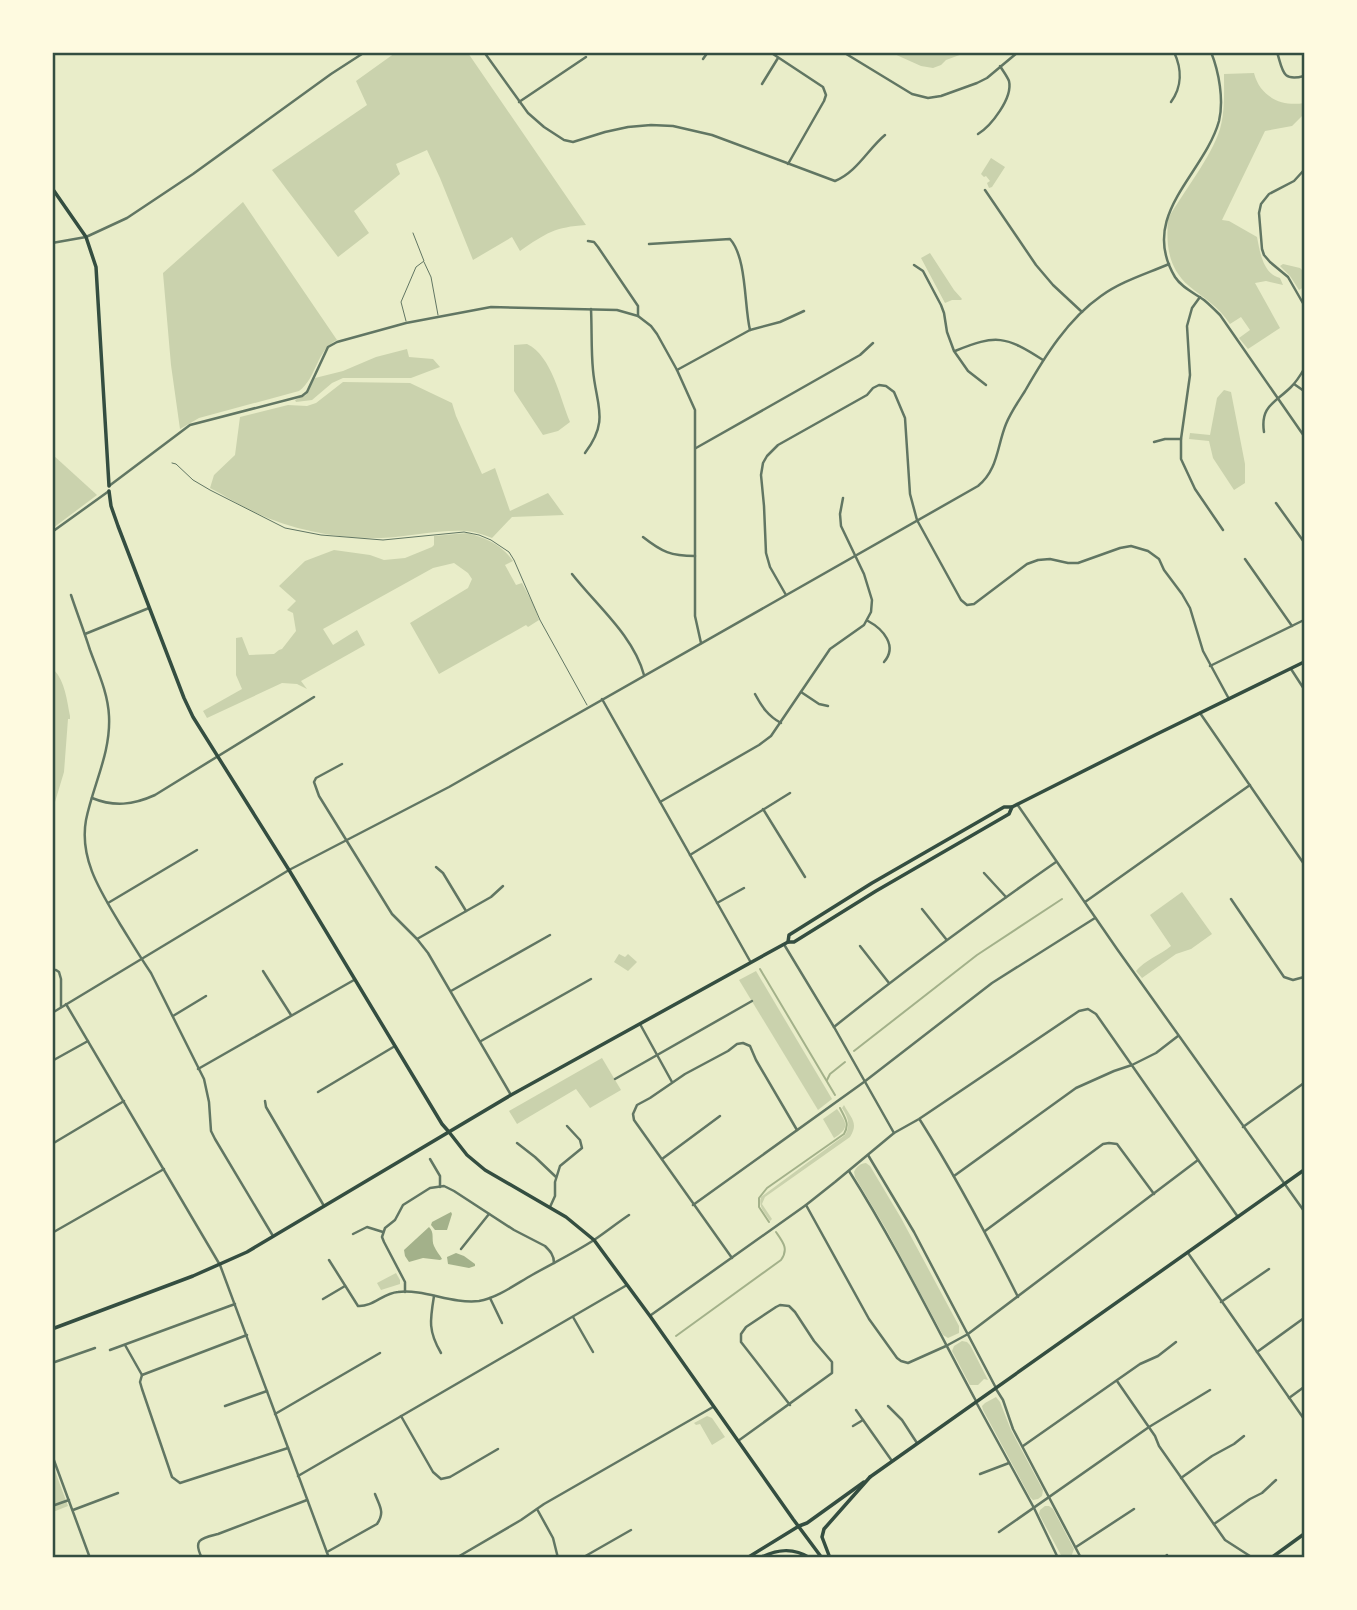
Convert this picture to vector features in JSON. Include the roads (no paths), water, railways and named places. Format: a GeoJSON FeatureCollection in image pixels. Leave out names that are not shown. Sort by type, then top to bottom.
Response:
{"type":"FeatureCollection","features":[{"type":"Feature","properties":{"kind":"main road"},"geometry":{"type":"LineString","coordinates":[[52,188],[86,237],[96,267],[111,506],[184,698],[198,725],[442,1124],[467,1155],[485,1170],[551,1207],[594,1240],[822,1558]]}},
{"type":"Feature","properties":{"kind":"main road"},"geometry":{"type":"LineString","coordinates":[[786,943],[789,935],[872,883],[1004,807],[1015,805],[1304,662]]}},
{"type":"Feature","properties":{"kind":"main road"},"geometry":{"type":"LineString","coordinates":[[52,1329],[220,1265],[247,1252],[511,1094],[786,943],[793,943],[1009,814],[1015,805]]}},
{"type":"Feature","properties":{"kind":"main road"},"geometry":{"type":"LineString","coordinates":[[747,1558],[815,1517],[1304,1170]]}},
{"type":"Feature","properties":{"kind":"main road"},"geometry":{"type":"LineString","coordinates":[[830,1558],[822,1537],[824,1529],[870,1477]]}},
{"type":"Feature","properties":{"kind":"main road"},"geometry":{"type":"LineString","coordinates":[[1271,1558],[1304,1534]]}},
{"type":"Feature","properties":{"kind":"main road"},"geometry":{"type":"LineString","coordinates":[[760,1558],[781,1550],[801,1552],[810,1558]]}},
{"type":"Feature","properties":{"kind":"street"},"geometry":{"type":"LineString","coordinates":[[52,243],[86,237],[127,218],[365,52]]}},
{"type":"Feature","properties":{"kind":"street"},"geometry":{"type":"LineString","coordinates":[[484,52],[528,113],[564,141],[573,142],[628,127],[673,126],[712,135],[835,181],[848,174],[873,144],[885,135]]}},
{"type":"Feature","properties":{"kind":"street"},"geometry":{"type":"LineString","coordinates":[[703,59],[708,52]]}},
{"type":"Feature","properties":{"kind":"street"},"geometry":{"type":"LineString","coordinates":[[770,52],[823,87],[825,95],[788,164]]}},
{"type":"Feature","properties":{"kind":"street"},"geometry":{"type":"LineString","coordinates":[[843,52],[912,94],[928,98],[941,96],[987,78],[1018,52]]}},
{"type":"Feature","properties":{"kind":"street"},"geometry":{"type":"LineString","coordinates":[[1171,102],[1179,86],[1179,68],[1174,52]]}},
{"type":"Feature","properties":{"kind":"street"},"geometry":{"type":"LineString","coordinates":[[1212,52],[1220,79],[1220,118],[1212,139],[1168,215],[1164,234],[1165,248],[1176,278],[1220,315],[1304,436]]}},
{"type":"Feature","properties":{"kind":"street"},"geometry":{"type":"LineString","coordinates":[[1277,52],[1283,73],[1287,77],[1294,79],[1304,76]]}},
{"type":"Feature","properties":{"kind":"street"},"geometry":{"type":"LineString","coordinates":[[520,102],[586,57]]}},
{"type":"Feature","properties":{"kind":"street"},"geometry":{"type":"LineString","coordinates":[[762,84],[778,58]]}},
{"type":"Feature","properties":{"kind":"street"},"geometry":{"type":"LineString","coordinates":[[978,134],[987,129],[1009,94],[1009,81],[1000,66]]}},
{"type":"Feature","properties":{"kind":"street"},"geometry":{"type":"LineString","coordinates":[[1304,170],[1294,181],[1269,194],[1261,204],[1259,213],[1264,255],[1288,277],[1304,305]]}},
{"type":"Feature","properties":{"kind":"street"},"geometry":{"type":"LineString","coordinates":[[985,190],[1036,265],[1082,313]]}},
{"type":"Feature","properties":{"kind":"street"},"geometry":{"type":"LineString","coordinates":[[649,244],[730,239],[743,271],[750,330]]}},
{"type":"Feature","properties":{"kind":"street"},"geometry":{"type":"LineString","coordinates":[[588,241],[594,242],[598,247],[638,306],[639,317]]}},
{"type":"Feature","properties":{"kind":"street"},"geometry":{"type":"LineString","coordinates":[[52,1013],[289,870],[426,799],[978,486],[995,464],[1008,420],[1043,360],[1082,313],[1091,303],[1114,288],[1169,264]]}},
{"type":"Feature","properties":{"kind":"street"},"geometry":{"type":"LineString","coordinates":[[914,265],[923,271],[941,305],[954,351],[968,371],[986,385]]}},
{"type":"Feature","properties":{"kind":"street"},"geometry":{"type":"LineString","coordinates":[[1200,297],[1192,308],[1187,326],[1190,376],[1181,439],[1181,459],[1195,489],[1223,530]]}},
{"type":"Feature","properties":{"kind":"street"},"geometry":{"type":"LineString","coordinates":[[52,531],[190,425],[302,396],[307,392],[328,347],[333,344],[406,323],[491,307],[617,310],[639,317],[657,334],[695,410],[695,616],[701,643]]}},
{"type":"Feature","properties":{"kind":"street"},"geometry":{"type":"LineString","coordinates":[[585,453],[594,442],[600,414],[593,372],[591,309]]}},
{"type":"Feature","properties":{"kind":"street"},"geometry":{"type":"LineString","coordinates":[[677,370],[750,330],[780,322],[804,311]]}},
{"type":"Feature","properties":{"kind":"street"},"geometry":{"type":"LineString","coordinates":[[954,351],[978,341],[1004,340],[1025,348],[1043,360]]}},
{"type":"Feature","properties":{"kind":"street"},"geometry":{"type":"LineString","coordinates":[[696,448],[860,355],[873,343]]}},
{"type":"Feature","properties":{"kind":"street"},"geometry":{"type":"LineString","coordinates":[[1264,432],[1264,418],[1268,407],[1294,384],[1304,369]]}},
{"type":"Feature","properties":{"kind":"street"},"geometry":{"type":"LineString","coordinates":[[1294,384],[1304,391]]}},
{"type":"Feature","properties":{"kind":"street"},"geometry":{"type":"LineString","coordinates":[[786,595],[770,567],[766,553],[761,475],[763,463],[778,444],[866,395],[873,388],[879,385],[887,386],[894,392],[905,418],[910,494],[917,520],[961,600],[967,605],[974,604],[1027,564],[1038,560],[1078,563],[1131,546],[1148,551],[1159,559],[1183,595],[1190,608],[1199,643],[1229,699]]}},
{"type":"Feature","properties":{"kind":"street"},"geometry":{"type":"LineString","coordinates":[[1154,442],[1181,439]]}},
{"type":"Feature","properties":{"kind":"street"},"geometry":{"type":"LineString","coordinates":[[660,802],[759,746],[771,736],[830,649],[858,631],[867,620],[872,600],[856,555],[841,526],[842,498]]}},
{"type":"Feature","properties":{"kind":"street"},"geometry":{"type":"LineString","coordinates":[[1276,503],[1304,542]]}},
{"type":"Feature","properties":{"kind":"street"},"geometry":{"type":"LineString","coordinates":[[643,537],[668,554],[695,556]]}},
{"type":"Feature","properties":{"kind":"street"},"geometry":{"type":"LineString","coordinates":[[1245,559],[1292,626]]}},
{"type":"Feature","properties":{"kind":"street"},"geometry":{"type":"LineString","coordinates":[[572,574],[621,632],[644,675]]}},
{"type":"Feature","properties":{"kind":"street"},"geometry":{"type":"LineString","coordinates":[[71,594],[105,689],[109,715],[105,757],[86,822],[86,850],[96,883],[151,973],[173,1016],[204,1079],[211,1131],[273,1236]]}},
{"type":"Feature","properties":{"kind":"street"},"geometry":{"type":"LineString","coordinates":[[85,634],[149,608]]}},
{"type":"Feature","properties":{"kind":"street"},"geometry":{"type":"LineString","coordinates":[[867,620],[885,634],[890,646],[888,658],[884,662]]}},
{"type":"Feature","properties":{"kind":"street"},"geometry":{"type":"LineString","coordinates":[[1210,666],[1304,620]]}},
{"type":"Feature","properties":{"kind":"street"},"geometry":{"type":"LineString","coordinates":[[1291,668],[1304,689]]}},
{"type":"Feature","properties":{"kind":"street"},"geometry":{"type":"LineString","coordinates":[[801,692],[819,704],[828,706]]}},
{"type":"Feature","properties":{"kind":"street"},"geometry":{"type":"LineString","coordinates":[[755,694],[763,709],[772,719],[781,723]]}},
{"type":"Feature","properties":{"kind":"street"},"geometry":{"type":"LineString","coordinates":[[92,798],[104,803],[122,805],[141,802],[314,697]]}},
{"type":"Feature","properties":{"kind":"street"},"geometry":{"type":"LineString","coordinates":[[602,699],[751,962]]}},
{"type":"Feature","properties":{"kind":"street"},"geometry":{"type":"LineString","coordinates":[[1199,713],[1304,864]]}},
{"type":"Feature","properties":{"kind":"street"},"geometry":{"type":"LineString","coordinates":[[342,764],[316,778],[315,789],[392,914],[428,953],[511,1094]]}},
{"type":"Feature","properties":{"kind":"street"},"geometry":{"type":"LineString","coordinates":[[1085,902],[1250,785]]}},
{"type":"Feature","properties":{"kind":"street"},"geometry":{"type":"LineString","coordinates":[[690,855],[790,793]]}},
{"type":"Feature","properties":{"kind":"street"},"geometry":{"type":"LineString","coordinates":[[1015,805],[1304,1211]]}},
{"type":"Feature","properties":{"kind":"street"},"geometry":{"type":"LineString","coordinates":[[763,809],[804,877]]}},
{"type":"Feature","properties":{"kind":"street"},"geometry":{"type":"LineString","coordinates":[[108,903],[197,850]]}},
{"type":"Feature","properties":{"kind":"street"},"geometry":{"type":"LineString","coordinates":[[834,1027],[946,939],[1056,861]]}},
{"type":"Feature","properties":{"kind":"street"},"geometry":{"type":"LineString","coordinates":[[436,867],[443,873],[466,911]]}},
{"type":"Feature","properties":{"kind":"street"},"geometry":{"type":"LineString","coordinates":[[984,873],[1006,897]]}},
{"type":"Feature","properties":{"kind":"street"},"geometry":{"type":"LineString","coordinates":[[417,939],[491,897],[503,886]]}},
{"type":"Feature","properties":{"kind":"street"},"geometry":{"type":"LineString","coordinates":[[717,903],[744,888]]}},
{"type":"Feature","properties":{"kind":"street"},"geometry":{"type":"LineString","coordinates":[[1231,899],[1284,977],[1293,980],[1304,977]]}},
{"type":"Feature","properties":{"kind":"street"},"geometry":{"type":"LineString","coordinates":[[922,909],[946,939]]}},
{"type":"Feature","properties":{"kind":"street"},"geometry":{"type":"LineString","coordinates":[[693,1205],[864,1082],[992,983],[1095,918]]}},
{"type":"Feature","properties":{"kind":"street"},"geometry":{"type":"LineString","coordinates":[[451,991],[550,935]]}},
{"type":"Feature","properties":{"kind":"street"},"geometry":{"type":"LineString","coordinates":[[786,943],[894,1133]]}},
{"type":"Feature","properties":{"kind":"street"},"geometry":{"type":"LineString","coordinates":[[860,946],[888,983]]}},
{"type":"Feature","properties":{"kind":"street"},"geometry":{"type":"LineString","coordinates":[[52,970],[56,970],[60,975],[61,1008]]}},
{"type":"Feature","properties":{"kind":"street"},"geometry":{"type":"LineString","coordinates":[[263,971],[291,1016]]}},
{"type":"Feature","properties":{"kind":"street"},"geometry":{"type":"LineString","coordinates":[[198,1069],[355,979]]}},
{"type":"Feature","properties":{"kind":"street"},"geometry":{"type":"LineString","coordinates":[[481,1041],[591,979]]}},
{"type":"Feature","properties":{"kind":"street"},"geometry":{"type":"LineString","coordinates":[[173,1016],[206,996]]}},
{"type":"Feature","properties":{"kind":"street"},"geometry":{"type":"LineString","coordinates":[[615,1079],[752,1001]]}},
{"type":"Feature","properties":{"kind":"street"},"geometry":{"type":"LineString","coordinates":[[66,1004],[220,1265],[329,1558]]}},
{"type":"Feature","properties":{"kind":"street"},"geometry":{"type":"LineString","coordinates":[[650,1316],[806,1205],[894,1133],[1079,1011],[1088,1010],[1096,1014],[1238,1217]]}},
{"type":"Feature","properties":{"kind":"street"},"geometry":{"type":"LineString","coordinates":[[640,1024],[673,1082]]}},
{"type":"Feature","properties":{"kind":"street"},"geometry":{"type":"LineString","coordinates":[[954,1176],[1076,1088],[1156,1053],[1178,1036]]}},
{"type":"Feature","properties":{"kind":"street"},"geometry":{"type":"LineString","coordinates":[[52,1061],[88,1041]]}},
{"type":"Feature","properties":{"kind":"street"},"geometry":{"type":"LineString","coordinates":[[732,1258],[634,1120],[637,1104],[743,1043],[750,1046],[797,1131]]}},
{"type":"Feature","properties":{"kind":"street"},"geometry":{"type":"LineString","coordinates":[[318,1092],[395,1045]]}},
{"type":"Feature","properties":{"kind":"street"},"geometry":{"type":"LineString","coordinates":[[1243,1127],[1304,1083]]}},
{"type":"Feature","properties":{"kind":"street"},"geometry":{"type":"LineString","coordinates":[[52,1144],[124,1101]]}},
{"type":"Feature","properties":{"kind":"street"},"geometry":{"type":"LineString","coordinates":[[265,1101],[324,1206]]}},
{"type":"Feature","properties":{"kind":"street"},"geometry":{"type":"LineString","coordinates":[[662,1160],[720,1116]]}},
{"type":"Feature","properties":{"kind":"street"},"geometry":{"type":"LineString","coordinates":[[919,1119],[985,1231],[1018,1297]]}},
{"type":"Feature","properties":{"kind":"street"},"geometry":{"type":"LineString","coordinates":[[551,1207],[555,1196],[556,1177],[561,1166],[582,1148],[580,1140],[567,1126]]}},
{"type":"Feature","properties":{"kind":"street"},"geometry":{"type":"LineString","coordinates":[[517,1143],[556,1177]]}},
{"type":"Feature","properties":{"kind":"street"},"geometry":{"type":"LineString","coordinates":[[985,1231],[1103,1144],[1117,1144],[1154,1194]]}},
{"type":"Feature","properties":{"kind":"street"},"geometry":{"type":"LineString","coordinates":[[868,1155],[914,1232],[1003,1401],[1013,1429],[1082,1558]]}},
{"type":"Feature","properties":{"kind":"street"},"geometry":{"type":"LineString","coordinates":[[430,1160],[440,1176],[440,1186]]}},
{"type":"Feature","properties":{"kind":"street"},"geometry":{"type":"LineString","coordinates":[[806,1205],[869,1319],[897,1358],[908,1363],[968,1334],[1198,1160]]}},
{"type":"Feature","properties":{"kind":"street"},"geometry":{"type":"LineString","coordinates":[[52,1233],[164,1169]]}},
{"type":"Feature","properties":{"kind":"street"},"geometry":{"type":"LineString","coordinates":[[849,1171],[912,1278],[1058,1558]]}},
{"type":"Feature","properties":{"kind":"street"},"geometry":{"type":"LineString","coordinates":[[405,1292],[405,1282],[384,1242],[383,1232],[395,1220],[403,1205],[430,1188],[440,1186],[449,1188],[545,1246],[550,1250],[554,1263]]}},
{"type":"Feature","properties":{"kind":"street"},"geometry":{"type":"LineString","coordinates":[[461,1250],[489,1214]]}},
{"type":"Feature","properties":{"kind":"street"},"geometry":{"type":"LineString","coordinates":[[329,1260],[358,1306],[365,1307],[389,1293],[405,1292],[470,1301],[490,1298],[594,1240],[629,1214]]}},
{"type":"Feature","properties":{"kind":"street"},"geometry":{"type":"LineString","coordinates":[[353,1234],[367,1227],[383,1232]]}},
{"type":"Feature","properties":{"kind":"street"},"geometry":{"type":"LineString","coordinates":[[1188,1252],[1304,1419]]}},
{"type":"Feature","properties":{"kind":"street"},"geometry":{"type":"LineString","coordinates":[[1222,1302],[1269,1269]]}},
{"type":"Feature","properties":{"kind":"street"},"geometry":{"type":"LineString","coordinates":[[298,1476],[628,1285]]}},
{"type":"Feature","properties":{"kind":"street"},"geometry":{"type":"LineString","coordinates":[[323,1298],[345,1286]]}},
{"type":"Feature","properties":{"kind":"street"},"geometry":{"type":"LineString","coordinates":[[434,1296],[430,1321],[434,1341],[441,1353]]}},
{"type":"Feature","properties":{"kind":"street"},"geometry":{"type":"LineString","coordinates":[[490,1298],[502,1323]]}},
{"type":"Feature","properties":{"kind":"street"},"geometry":{"type":"LineString","coordinates":[[110,1350],[235,1304]]}},
{"type":"Feature","properties":{"kind":"street"},"geometry":{"type":"LineString","coordinates":[[738,1441],[790,1405],[831,1375],[832,1362],[795,1312],[789,1306],[780,1306],[746,1327],[741,1334],[741,1342],[790,1405]]}},
{"type":"Feature","properties":{"kind":"street"},"geometry":{"type":"LineString","coordinates":[[573,1317],[593,1352]]}},
{"type":"Feature","properties":{"kind":"street"},"geometry":{"type":"LineString","coordinates":[[1257,1352],[1304,1318]]}},
{"type":"Feature","properties":{"kind":"street"},"geometry":{"type":"LineString","coordinates":[[142,1375],[247,1335]]}},
{"type":"Feature","properties":{"kind":"street"},"geometry":{"type":"LineString","coordinates":[[1023,1446],[1176,1342]]}},
{"type":"Feature","properties":{"kind":"street"},"geometry":{"type":"LineString","coordinates":[[125,1345],[142,1375],[142,1389],[175,1480],[180,1483],[288,1448]]}},
{"type":"Feature","properties":{"kind":"street"},"geometry":{"type":"LineString","coordinates":[[52,1363],[95,1348]]}},
{"type":"Feature","properties":{"kind":"street"},"geometry":{"type":"LineString","coordinates":[[275,1414],[380,1353]]}},
{"type":"Feature","properties":{"kind":"street"},"geometry":{"type":"LineString","coordinates":[[1117,1381],[1225,1539],[1252,1558]]}},
{"type":"Feature","properties":{"kind":"street"},"geometry":{"type":"LineString","coordinates":[[1289,1398],[1304,1387]]}},
{"type":"Feature","properties":{"kind":"street"},"geometry":{"type":"LineString","coordinates":[[999,1532],[1149,1427],[1210,1390]]}},
{"type":"Feature","properties":{"kind":"street"},"geometry":{"type":"LineString","coordinates":[[225,1406],[267,1391]]}},
{"type":"Feature","properties":{"kind":"street"},"geometry":{"type":"LineString","coordinates":[[888,1406],[902,1420],[917,1443]]}},
{"type":"Feature","properties":{"kind":"street"},"geometry":{"type":"LineString","coordinates":[[456,1558],[714,1407]]}},
{"type":"Feature","properties":{"kind":"street"},"geometry":{"type":"LineString","coordinates":[[856,1410],[892,1461]]}},
{"type":"Feature","properties":{"kind":"street"},"geometry":{"type":"LineString","coordinates":[[401,1416],[433,1472],[441,1479],[450,1477],[498,1450]]}},
{"type":"Feature","properties":{"kind":"street"},"geometry":{"type":"LineString","coordinates":[[853,1426],[863,1420]]}},
{"type":"Feature","properties":{"kind":"street"},"geometry":{"type":"LineString","coordinates":[[1181,1478],[1244,1436]]}},
{"type":"Feature","properties":{"kind":"street"},"geometry":{"type":"LineString","coordinates":[[52,1455],[90,1558]]}},
{"type":"Feature","properties":{"kind":"street"},"geometry":{"type":"LineString","coordinates":[[980,1474],[1009,1463]]}},
{"type":"Feature","properties":{"kind":"street"},"geometry":{"type":"LineString","coordinates":[[1214,1524],[1262,1493],[1276,1480]]}},
{"type":"Feature","properties":{"kind":"street"},"geometry":{"type":"LineString","coordinates":[[73,1510],[118,1493]]}},
{"type":"Feature","properties":{"kind":"street"},"geometry":{"type":"LineString","coordinates":[[327,1552],[377,1524],[382,1513],[375,1494]]}},
{"type":"Feature","properties":{"kind":"street"},"geometry":{"type":"LineString","coordinates":[[52,1506],[69,1500]]}},
{"type":"Feature","properties":{"kind":"street"},"geometry":{"type":"LineString","coordinates":[[202,1558],[198,1550],[199,1541],[203,1537],[218,1534],[308,1500]]}},
{"type":"Feature","properties":{"kind":"street"},"geometry":{"type":"LineString","coordinates":[[537,1509],[553,1538],[558,1558]]}},
{"type":"Feature","properties":{"kind":"street"},"geometry":{"type":"LineString","coordinates":[[1076,1547],[1134,1509]]}},
{"type":"Feature","properties":{"kind":"street"},"geometry":{"type":"LineString","coordinates":[[582,1558],[631,1530]]}},
{"type":"Feature","properties":{"kind":"lane"},"geometry":{"type":"LineString","coordinates":[[413,233],[431,277],[439,317]]}},
{"type":"Feature","properties":{"kind":"lane"},"geometry":{"type":"LineString","coordinates":[[406,323],[401,302],[416,267],[424,261]]}},
{"type":"Feature","properties":{"kind":"lane"},"geometry":{"type":"LineString","coordinates":[[172,463],[210,491],[285,528],[359,539],[383,540],[464,532],[491,540],[509,552],[514,560],[540,620],[588,707]]}},
{"type":"Feature","properties":{"kind":"waterway"},"geometry":{"type":"LineString","coordinates":[[854,1051],[977,955],[1062,899]]}},
{"type":"Feature","properties":{"kind":"waterway"},"geometry":{"type":"LineString","coordinates":[[760,969],[835,1095]]}},
{"type":"Feature","properties":{"kind":"waterway"},"geometry":{"type":"LineString","coordinates":[[827,1080],[830,1074],[845,1062]]}},
{"type":"Feature","properties":{"kind":"waterway"},"geometry":{"type":"LineString","coordinates":[[769,1222],[759,1207],[759,1198],[767,1188],[844,1134],[847,1124],[840,1108]]}},
{"type":"Feature","properties":{"kind":"waterway"},"geometry":{"type":"LineString","coordinates":[[676,1336],[781,1260],[785,1249],[776,1232]]}}]}
